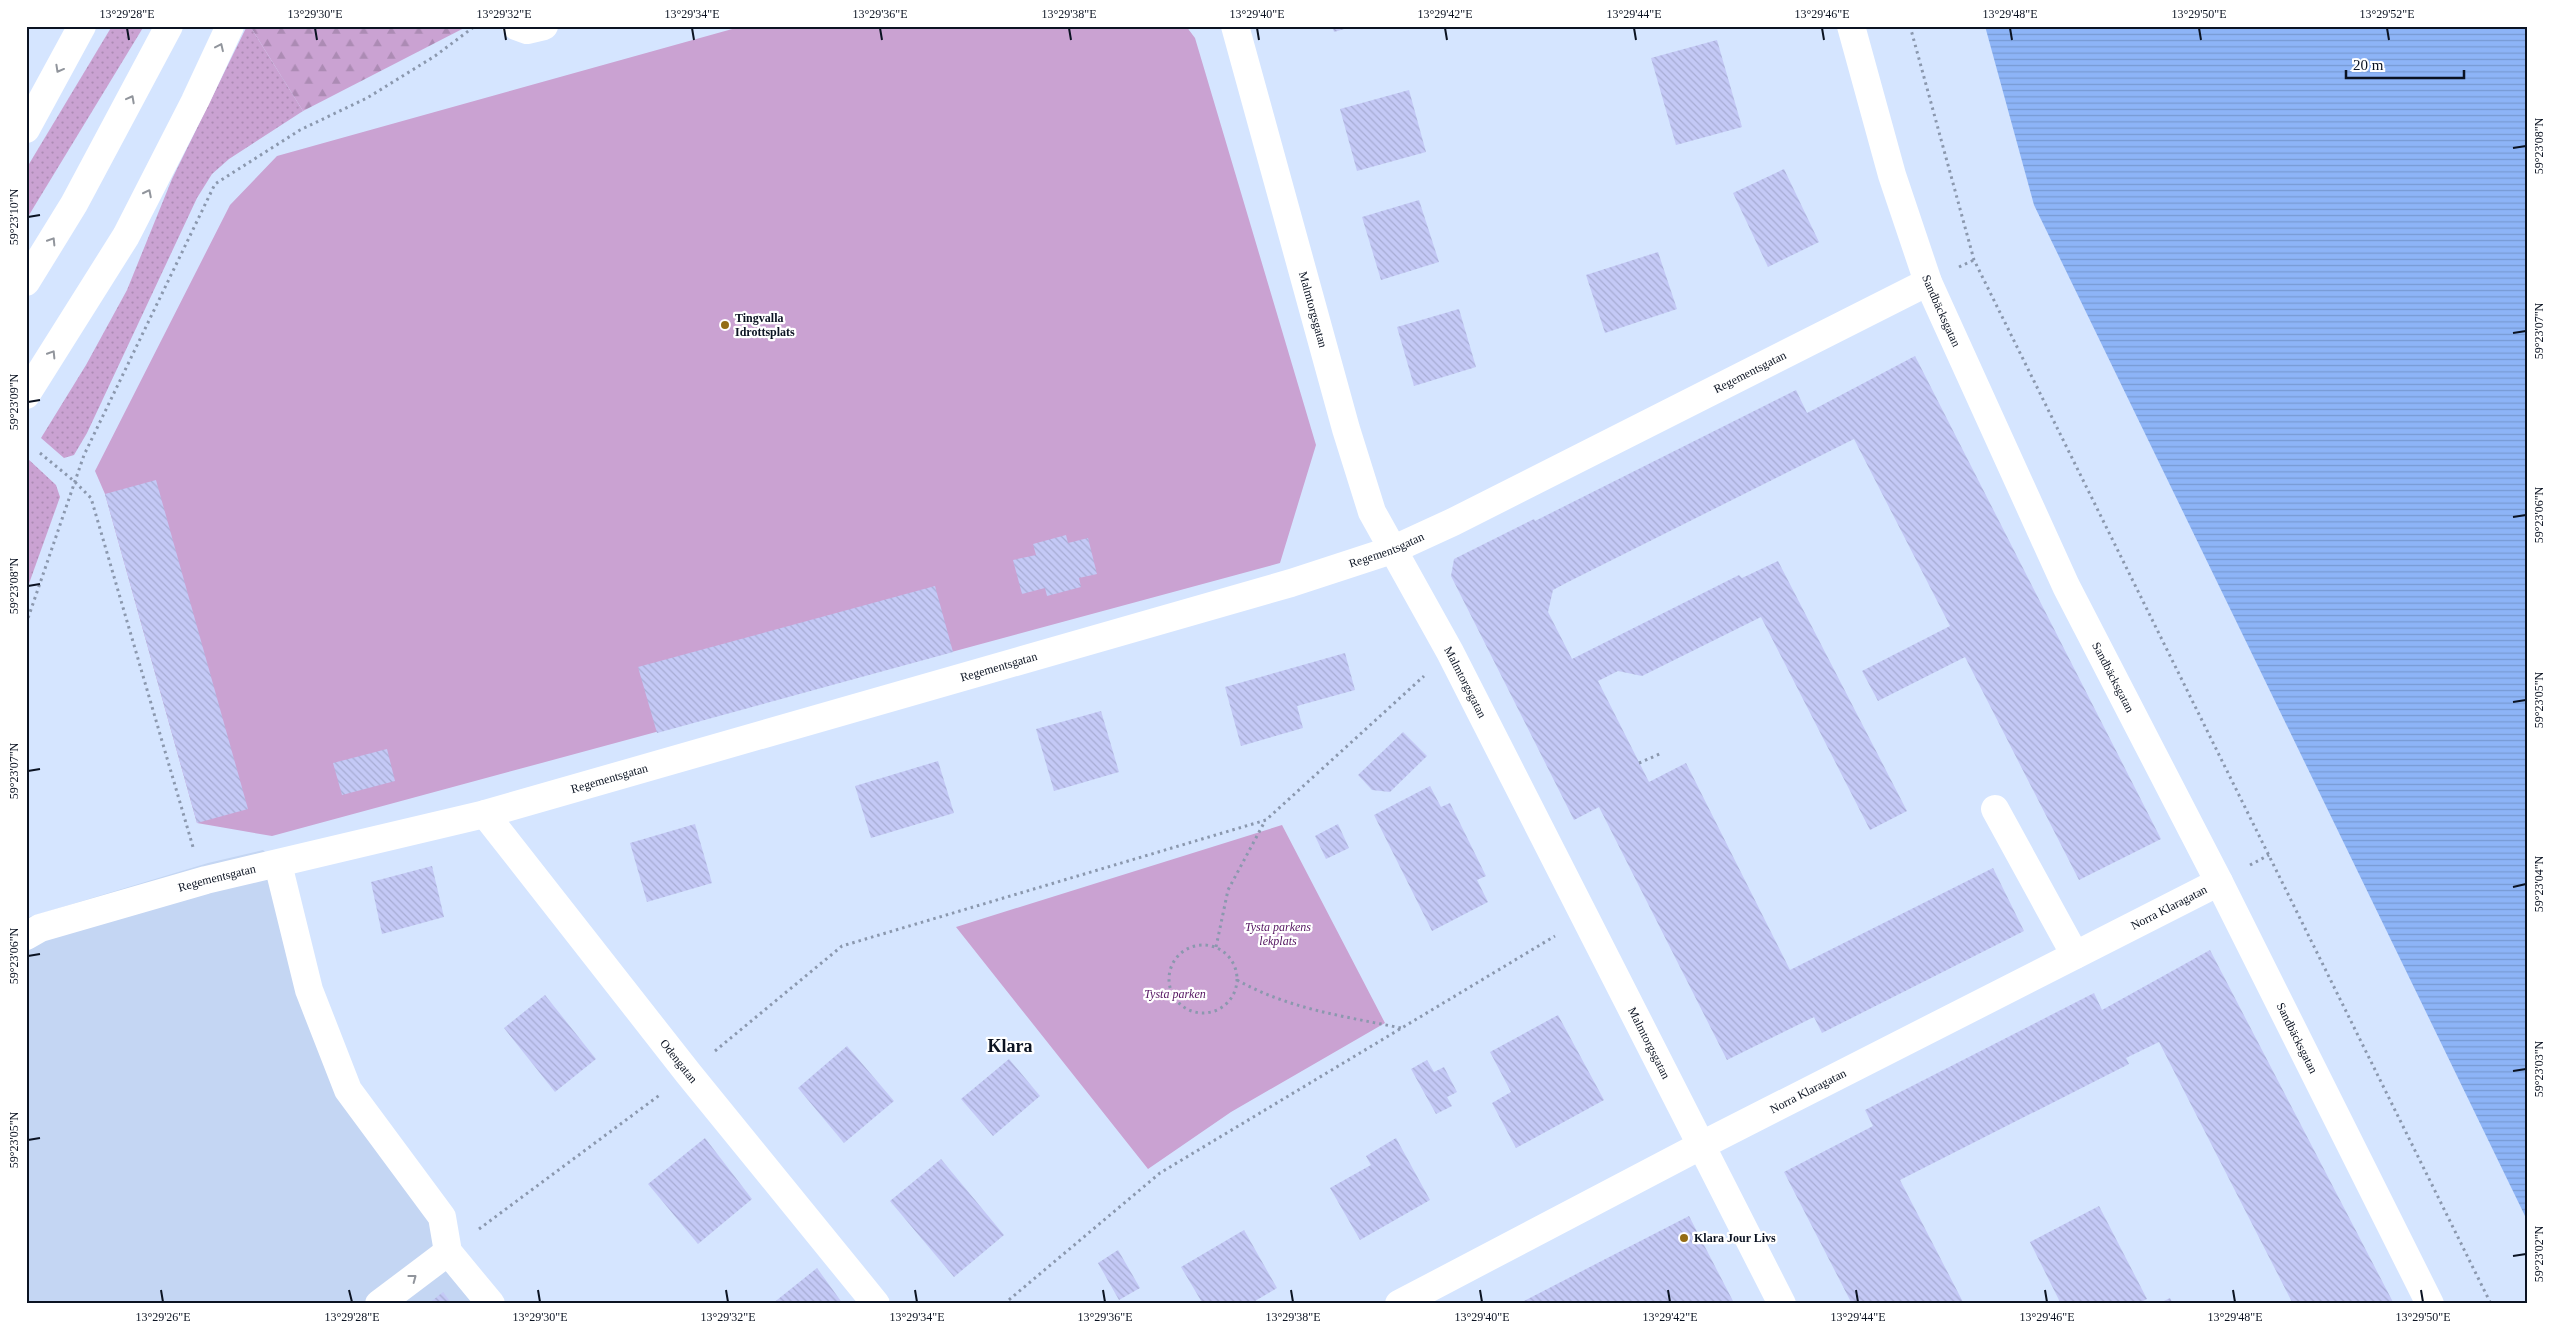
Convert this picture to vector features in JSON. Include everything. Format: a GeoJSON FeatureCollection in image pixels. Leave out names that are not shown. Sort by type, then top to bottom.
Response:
{"type":"FeatureCollection","features":[{"type":"Feature","properties":{"kind":"main road"},"geometry":{"type":"LineString","coordinates":[[26,129],[82,26]]}},
{"type":"Feature","properties":{"kind":"main road"},"geometry":{"type":"LineString","coordinates":[[26,282],[74,204],[169,26]]}},
{"type":"Feature","properties":{"kind":"main road"},"geometry":{"type":"LineString","coordinates":[[26,395],[126,236],[195,102],[230,26]]}},
{"type":"Feature","properties":{"kind":"main road"},"geometry":{"type":"LineString","coordinates":[[516,26],[527,30],[544,26]]}},
{"type":"Feature","properties":{"kind":"main road","name":"Malmtorgsgatan"},"geometry":{"type":"LineString","coordinates":[[1235,26],[1346,430],[1372,512],[1450,652],[1782,1304]]}},
{"type":"Feature","properties":{"kind":"main road","name":"Sandbäcksgatan"},"geometry":{"type":"LineString","coordinates":[[1851,26],[1892,175],[1928,282],[2066,586],[2219,882],[2430,1304]]}},
{"type":"Feature","properties":{"kind":"main road","name":"Regementsgatan"},"geometry":{"type":"LineString","coordinates":[[26,936],[40,928],[206,880],[485,814],[1291,583],[1392,550],[1462,517],[1928,282]]}},
{"type":"Feature","properties":{"kind":"main road"},"geometry":{"type":"LineString","coordinates":[[1995,809],[2075,955]]}},
{"type":"Feature","properties":{"kind":"main road","name":"Odengatan"},"geometry":{"type":"LineString","coordinates":[[485,814],[688,1073],[876,1304]]}},
{"type":"Feature","properties":{"kind":"main road"},"geometry":{"type":"LineString","coordinates":[[278,864],[309,990],[348,1090],[442,1217],[448,1252],[491,1304]]}},
{"type":"Feature","properties":{"kind":"main road","name":"Norra Klaragatan"},"geometry":{"type":"LineString","coordinates":[[1399,1304],[1702,1145],[2219,882]]}},
{"type":"Feature","properties":{"kind":"main road"},"geometry":{"type":"LineString","coordinates":[[379,1304],[448,1252]]}},
{"type":"Feature","properties":{"kind":"path"},"geometry":{"type":"LineString","coordinates":[[26,624],[84,455],[215,184],[300,130],[367,98],[435,56],[476,26]]}},
{"type":"Feature","properties":{"kind":"path"},"geometry":{"type":"LineString","coordinates":[[1910,26],[1974,260],[2491,1304]]}},
{"type":"Feature","properties":{"kind":"path"},"geometry":{"type":"LineString","coordinates":[[40,453],[91,498],[196,855],[206,880]]}},
{"type":"Feature","properties":{"kind":"path"},"geometry":{"type":"LineString","coordinates":[[1216,947],[1228,890],[1266,820],[1450,652]]}},
{"type":"Feature","properties":{"kind":"path"},"geometry":{"type":"LineString","coordinates":[[1639,763],[1662,752]]}},
{"type":"Feature","properties":{"kind":"path"},"geometry":{"type":"LineString","coordinates":[[448,1252],[688,1073],[842,946],[1266,820]]}},
{"type":"Feature","properties":{"kind":"path"},"geometry":{"type":"LineString","coordinates":[[1004,1304],[1160,1173],[1586,918]]}},
{"type":"Feature","properties":{"kind":"path"},"geometry":{"type":"LineString","coordinates":[[1203,945],[1216,947],[1227,956],[1235,967],[1236,980],[1234,993],[1226,1004],[1208,1012],[1189,1010],[1178,1002],[1171,991],[1168,978],[1172,965],[1179,954],[1190,947],[1203,945]]}},
{"type":"Feature","properties":{"kind":"path"},"geometry":{"type":"LineString","coordinates":[[1236,980],[1264,995],[1310,1010],[1402,1028]]}},
{"type":"Feature","properties":{"kind":"shaded area"},"geometry":{"type":"Polygon","coordinates":[[[263,850],[278,864],[348,1090],[491,1304],[26,1304],[26,918],[208,863],[263,850]]]}},
{"type":"Feature","properties":{"kind":"green space"},"geometry":{"type":"Polygon","coordinates":[[[112,26],[144,26],[26,220],[26,169],[112,26]]]}},
{"type":"Feature","properties":{"kind":"green space"},"geometry":{"type":"Polygon","coordinates":[[[247,26],[250,26],[303,111],[229,159],[212,174],[197,198],[87,433],[74,455],[64,458],[41,438],[86,365],[127,290],[172,179],[247,26]]]}},
{"type":"Feature","properties":{"kind":"green space"},"geometry":{"type":"Polygon","coordinates":[[[250,26],[468,26],[303,111],[250,26]]]}},
{"type":"Feature","properties":{"kind":"green space","name":"Tingvalla Idrottsplats"},"geometry":{"type":"Polygon","coordinates":[[[743,26],[1186,26],[1195,38],[1316,445],[1280,563],[272,836],[197,823],[105,494],[95,471],[230,205],[277,156],[743,26]]]}},
{"type":"Feature","properties":{"kind":"green space"},"geometry":{"type":"Polygon","coordinates":[[[27,458],[56,485],[60,497],[26,592],[27,458]]]}},
{"type":"Feature","properties":{"kind":"green space","name":"Tysta parken"},"geometry":{"type":"Polygon","coordinates":[[[1282,825],[1385,1023],[1231,1112],[1148,1169],[956,927],[1282,825]]]}},
{"type":"Feature","properties":{"kind":"water"},"geometry":{"type":"Polygon","coordinates":[[[1985,26],[2527,26],[2527,1220],[2034,205],[1985,26]]]}},
{"type":"Feature","properties":{"kind":"building"},"geometry":{"type":"Polygon","coordinates":[[[1332,26],[1351,26],[1351,27],[1334,32],[1332,26]]]}},
{"type":"Feature","properties":{"kind":"building"},"geometry":{"type":"Polygon","coordinates":[[[1717,40],[1742,127],[1676,145],[1651,58],[1717,40]]]}},
{"type":"Feature","properties":{"kind":"building"},"geometry":{"type":"Polygon","coordinates":[[[1409,90],[1426,152],[1357,171],[1340,109],[1409,90]]]}},
{"type":"Feature","properties":{"kind":"building"},"geometry":{"type":"Polygon","coordinates":[[[1784,169],[1819,242],[1768,267],[1733,193],[1784,169]]]}},
{"type":"Feature","properties":{"kind":"building"},"geometry":{"type":"Polygon","coordinates":[[[1419,200],[1439,262],[1381,280],[1362,217],[1419,200]]]}},
{"type":"Feature","properties":{"kind":"building"},"geometry":{"type":"Polygon","coordinates":[[[1658,252],[1677,309],[1605,333],[1586,275],[1658,252]]]}},
{"type":"Feature","properties":{"kind":"building"},"geometry":{"type":"Polygon","coordinates":[[[1459,309],[1476,367],[1414,386],[1397,327],[1459,309]]]}},
{"type":"Feature","properties":{"kind":"building"},"geometry":{"type":"Polygon","coordinates":[[[1915,356],[2161,839],[2079,880],[1965,657],[1878,701],[1862,671],[1950,626],[1854,439],[1566,583],[1553,590],[1548,612],[1572,659],[1739,575],[1742,578],[1778,561],[1907,811],[1870,830],[1761,617],[1642,676],[1618,671],[1598,681],[1649,782],[1686,763],[1790,970],[1993,868],[2024,931],[1822,1033],[1814,1017],[1727,1060],[1599,807],[1574,820],[1451,576],[1454,559],[1534,519],[1535,521],[1796,390],[1807,413],[1915,356]]]}},
{"type":"Feature","properties":{"kind":"building"},"geometry":{"type":"Polygon","coordinates":[[[156,480],[248,809],[197,823],[105,494],[156,480]]]}},
{"type":"Feature","properties":{"kind":"building"},"geometry":{"type":"Polygon","coordinates":[[[1066,535],[1068,543],[1088,538],[1097,574],[1079,578],[1081,587],[1047,596],[1045,588],[1022,594],[1013,560],[1036,555],[1033,544],[1066,535]]]}},
{"type":"Feature","properties":{"kind":"building"},"geometry":{"type":"Polygon","coordinates":[[[935,586],[953,652],[657,733],[638,667],[935,586]]]}},
{"type":"Feature","properties":{"kind":"building"},"geometry":{"type":"Polygon","coordinates":[[[1345,653],[1355,690],[1297,706],[1303,728],[1241,746],[1225,687],[1345,653]]]}},
{"type":"Feature","properties":{"kind":"building"},"geometry":{"type":"Polygon","coordinates":[[[1101,711],[1119,772],[1054,791],[1036,729],[1101,711]]]}},
{"type":"Feature","properties":{"kind":"building"},"geometry":{"type":"Polygon","coordinates":[[[1403,732],[1427,756],[1390,792],[1372,790],[1358,775],[1403,732]]]}},
{"type":"Feature","properties":{"kind":"building"},"geometry":{"type":"Polygon","coordinates":[[[387,749],[395,781],[342,795],[333,763],[387,749]]]}},
{"type":"Feature","properties":{"kind":"building"},"geometry":{"type":"Polygon","coordinates":[[[938,761],[954,813],[871,838],[855,786],[938,761]]]}},
{"type":"Feature","properties":{"kind":"building"},"geometry":{"type":"Polygon","coordinates":[[[1430,786],[1441,807],[1450,803],[1486,876],[1477,880],[1488,902],[1432,931],[1374,815],[1430,786]]]}},
{"type":"Feature","properties":{"kind":"building"},"geometry":{"type":"Polygon","coordinates":[[[695,824],[712,883],[647,902],[630,843],[695,824]]]}},
{"type":"Feature","properties":{"kind":"building"},"geometry":{"type":"Polygon","coordinates":[[[1338,824],[1349,848],[1326,859],[1315,836],[1338,824]]]}},
{"type":"Feature","properties":{"kind":"building"},"geometry":{"type":"Polygon","coordinates":[[[432,866],[444,917],[382,934],[371,882],[432,866]]]}},
{"type":"Feature","properties":{"kind":"building"},"geometry":{"type":"Polygon","coordinates":[[[2210,950],[2394,1304],[2293,1304],[2159,1042],[2126,1058],[2129,1064],[1900,1180],[1964,1304],[1852,1304],[1784,1172],[1873,1126],[1865,1110],[2094,993],[2102,1010],[2210,950]]]}},
{"type":"Feature","properties":{"kind":"building"},"geometry":{"type":"Polygon","coordinates":[[[545,995],[596,1059],[555,1092],[504,1028],[545,995]]]}},
{"type":"Feature","properties":{"kind":"building"},"geometry":{"type":"Polygon","coordinates":[[[1558,1015],[1604,1100],[1516,1148],[1492,1103],[1511,1092],[1490,1052],[1558,1015]]]}},
{"type":"Feature","properties":{"kind":"building"},"geometry":{"type":"Polygon","coordinates":[[[847,1046],[894,1101],[844,1143],[798,1088],[847,1046]]]}},
{"type":"Feature","properties":{"kind":"building"},"geometry":{"type":"Polygon","coordinates":[[[1009,1059],[1040,1096],[993,1136],[961,1099],[1009,1059]]]}},
{"type":"Feature","properties":{"kind":"building"},"geometry":{"type":"Polygon","coordinates":[[[1427,1060],[1434,1072],[1444,1067],[1457,1092],[1447,1097],[1452,1106],[1436,1114],[1411,1069],[1427,1060]]]}},
{"type":"Feature","properties":{"kind":"building"},"geometry":{"type":"Polygon","coordinates":[[[705,1138],[752,1199],[698,1244],[648,1184],[705,1138]]]}},
{"type":"Feature","properties":{"kind":"building"},"geometry":{"type":"Polygon","coordinates":[[[1396,1138],[1430,1200],[1360,1240],[1330,1188],[1371,1165],[1366,1156],[1396,1138]]]}},
{"type":"Feature","properties":{"kind":"building"},"geometry":{"type":"Polygon","coordinates":[[[941,1159],[1004,1235],[954,1277],[890,1201],[941,1159]]]}},
{"type":"Feature","properties":{"kind":"building"},"geometry":{"type":"Polygon","coordinates":[[[2099,1206],[2147,1299],[2137,1304],[2061,1304],[2030,1242],[2099,1206]]]}},
{"type":"Feature","properties":{"kind":"building"},"geometry":{"type":"Polygon","coordinates":[[[1689,1216],[1734,1303],[1518,1304],[1689,1216]]]}},
{"type":"Feature","properties":{"kind":"building"},"geometry":{"type":"Polygon","coordinates":[[[1244,1230],[1277,1288],[1250,1304],[1203,1304],[1181,1267],[1244,1230]]]}},
{"type":"Feature","properties":{"kind":"building"},"geometry":{"type":"Polygon","coordinates":[[[1118,1250],[1140,1288],[1119,1300],[1098,1263],[1118,1250]]]}},
{"type":"Feature","properties":{"kind":"building"},"geometry":{"type":"Polygon","coordinates":[[[817,1268],[843,1304],[772,1304],[817,1268]]]}},
{"type":"Feature","properties":{"kind":"building"},"geometry":{"type":"Polygon","coordinates":[[[443,1292],[452,1304],[428,1304],[443,1292]]]}},
{"type":"Feature","properties":{"kind":"building"},"geometry":{"type":"Polygon","coordinates":[[[2170,1298],[2173,1304],[2158,1304],[2170,1298]]]}},
{"type":"Feature","properties":{"kind":"place","name":"Tingvalla Idrottsplats"},"geometry":{"type":"Point","coordinates":[725,325]}},
{"type":"Feature","properties":{"kind":"place","name":"Klara Jour Livs"},"geometry":{"type":"Point","coordinates":[1684,1238]}},
{"type":"Feature","properties":{"kind":"district","name":"Klara"},"geometry":{"type":"Point","coordinates":[1010,1046]}},
{"type":"Feature","properties":{"kind":"park label","name":"Tysta parkens lekplats"},"geometry":{"type":"Point","coordinates":[1278,934]}}]}
